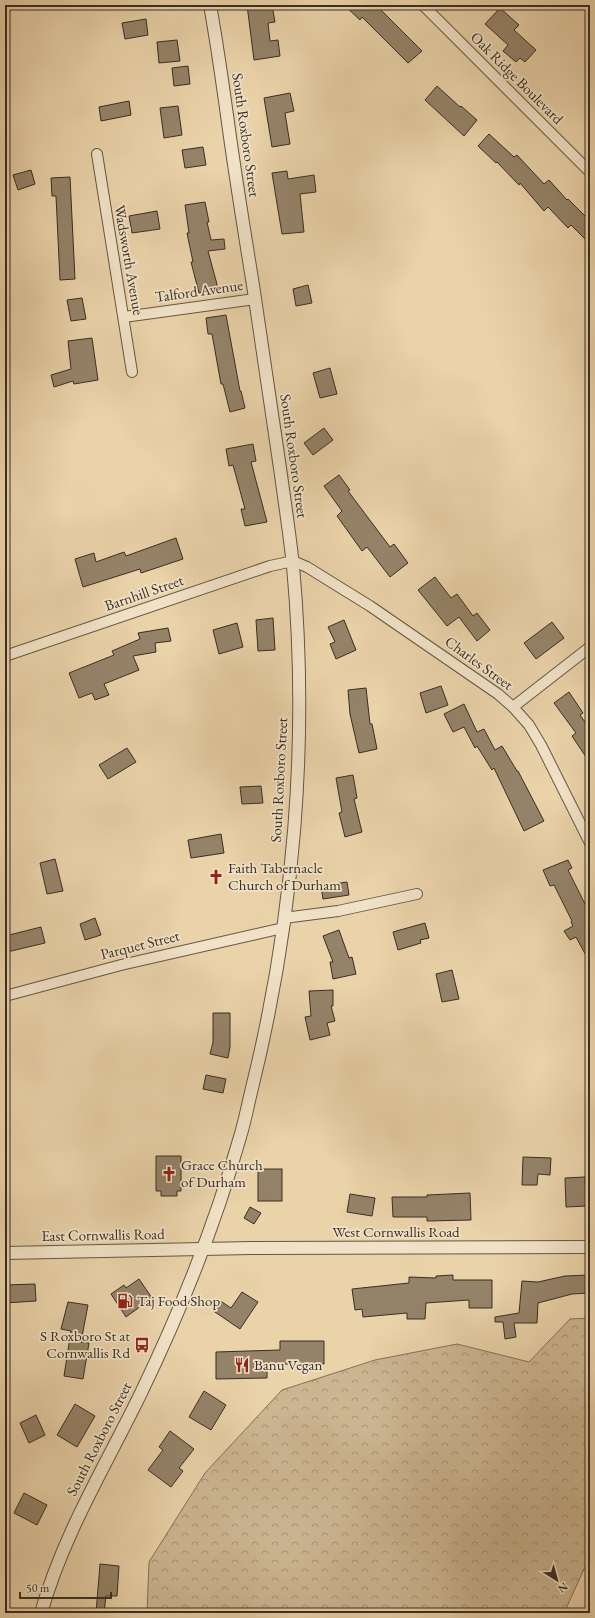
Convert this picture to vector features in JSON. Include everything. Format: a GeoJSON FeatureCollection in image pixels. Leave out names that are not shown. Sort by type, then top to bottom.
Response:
{"type":"FeatureCollection","features":[{"type":"Feature","properties":{"kind":"street","name":"South Roxboro Street"},"geometry":{"type":"LineString","coordinates":[[41,1613],[62,1551],[81,1509],[124,1427],[158,1357],[191,1280],[214,1218],[240,1136],[260,1057],[284,923],[297,776],[299,723],[298,651],[293,561],[255,298],[210,5]]}},
{"type":"Feature","properties":{"kind":"street","name":"Oak Ridge Boulevard"},"geometry":{"type":"LineString","coordinates":[[423,5],[590,172]]}},
{"type":"Feature","properties":{"kind":"street","name":"Wadsworth Avenue"},"geometry":{"type":"LineString","coordinates":[[97,154],[132,372]]}},
{"type":"Feature","properties":{"kind":"street","name":"Talford Avenue"},"geometry":{"type":"LineString","coordinates":[[124,317],[255,298]]}},
{"type":"Feature","properties":{"kind":"street","name":"Barnhill Street"},"geometry":{"type":"LineString","coordinates":[[5,656],[270,566],[293,561]]}},
{"type":"Feature","properties":{"kind":"street","name":"Charles Street"},"geometry":{"type":"LineString","coordinates":[[293,561],[307,567],[370,606],[498,694],[513,706],[529,725],[542,745],[590,843]]}},
{"type":"Feature","properties":{"kind":"street"},"geometry":{"type":"LineString","coordinates":[[513,706],[590,647]]}},
{"type":"Feature","properties":{"kind":"street","name":"Parquet Street"},"geometry":{"type":"LineString","coordinates":[[5,996],[284,923],[417,894]]}},
{"type":"Feature","properties":{"kind":"street","name":"West Cornwallis Road"},"geometry":{"type":"LineString","coordinates":[[202,1249],[590,1246]]}},
{"type":"Feature","properties":{"kind":"street","name":"East Cornwallis Road"},"geometry":{"type":"LineString","coordinates":[[5,1253],[202,1249]]}},
{"type":"Feature","properties":{"kind":"green space"},"geometry":{"type":"Polygon","coordinates":[[[590,1318],[590,1556],[564,1613],[147,1613],[149,1562],[205,1473],[282,1390],[375,1360],[457,1344],[529,1362],[570,1319],[590,1318]]]}},
{"type":"Feature","properties":{"kind":"building"},"geometry":{"type":"Polygon","coordinates":[[[247,5],[272,5],[275,22],[268,23],[270,41],[278,40],[280,56],[254,60],[247,5]]]}},
{"type":"Feature","properties":{"kind":"building"},"geometry":{"type":"Polygon","coordinates":[[[344,5],[376,5],[422,51],[408,63],[362,17],[360,20],[344,5]]]}},
{"type":"Feature","properties":{"kind":"building"},"geometry":{"type":"Polygon","coordinates":[[[500,8],[519,25],[514,30],[536,50],[525,62],[520,58],[516,62],[503,51],[508,45],[485,24],[500,8]]]}},
{"type":"Feature","properties":{"kind":"building"},"geometry":{"type":"Polygon","coordinates":[[[146,19],[148,35],[125,39],[122,23],[146,19]]]}},
{"type":"Feature","properties":{"kind":"building"},"geometry":{"type":"Polygon","coordinates":[[[177,40],[180,61],[159,63],[157,42],[177,40]]]}},
{"type":"Feature","properties":{"kind":"building"},"geometry":{"type":"Polygon","coordinates":[[[188,66],[190,84],[174,86],[172,68],[188,66]]]}},
{"type":"Feature","properties":{"kind":"building"},"geometry":{"type":"Polygon","coordinates":[[[437,86],[477,120],[464,136],[425,100],[437,86]]]}},
{"type":"Feature","properties":{"kind":"building"},"geometry":{"type":"Polygon","coordinates":[[[290,93],[294,111],[285,113],[290,144],[272,147],[264,98],[290,93]]]}},
{"type":"Feature","properties":{"kind":"building"},"geometry":{"type":"Polygon","coordinates":[[[129,101],[131,115],[101,121],[99,107],[129,101]]]}},
{"type":"Feature","properties":{"kind":"building"},"geometry":{"type":"Polygon","coordinates":[[[178,106],[182,135],[164,138],[160,108],[178,106]]]}},
{"type":"Feature","properties":{"kind":"building"},"geometry":{"type":"Polygon","coordinates":[[[489,134],[514,157],[517,155],[544,184],[549,180],[567,200],[568,199],[590,221],[590,244],[571,225],[568,228],[548,207],[544,211],[520,183],[519,185],[497,162],[496,163],[478,146],[489,134]]]}},
{"type":"Feature","properties":{"kind":"building"},"geometry":{"type":"Polygon","coordinates":[[[203,147],[206,165],[185,168],[182,150],[203,147]]]}},
{"type":"Feature","properties":{"kind":"building"},"geometry":{"type":"Polygon","coordinates":[[[31,170],[35,184],[18,190],[13,175],[31,170]]]}},
{"type":"Feature","properties":{"kind":"building"},"geometry":{"type":"Polygon","coordinates":[[[287,171],[288,179],[314,175],[316,192],[300,194],[304,232],[282,234],[272,173],[287,171]]]}},
{"type":"Feature","properties":{"kind":"building"},"geometry":{"type":"Polygon","coordinates":[[[70,177],[75,279],[60,280],[56,196],[52,196],[51,178],[70,177]]]}},
{"type":"Feature","properties":{"kind":"building"},"geometry":{"type":"Polygon","coordinates":[[[205,202],[211,240],[224,239],[225,249],[208,251],[218,288],[199,293],[191,262],[193,262],[187,233],[189,233],[185,205],[205,202]]]}},
{"type":"Feature","properties":{"kind":"building"},"geometry":{"type":"Polygon","coordinates":[[[157,211],[160,229],[132,233],[129,216],[157,211]]]}},
{"type":"Feature","properties":{"kind":"building"},"geometry":{"type":"Polygon","coordinates":[[[308,285],[312,303],[296,306],[293,289],[308,285]]]}},
{"type":"Feature","properties":{"kind":"building"},"geometry":{"type":"Polygon","coordinates":[[[82,298],[86,319],[71,321],[67,300],[82,298]]]}},
{"type":"Feature","properties":{"kind":"building"},"geometry":{"type":"Polygon","coordinates":[[[226,315],[240,391],[245,408],[230,412],[223,384],[221,384],[212,334],[208,334],[206,318],[226,315]]]}},
{"type":"Feature","properties":{"kind":"building"},"geometry":{"type":"Polygon","coordinates":[[[92,338],[98,380],[74,384],[73,381],[54,387],[51,375],[71,369],[68,341],[92,338]]]}},
{"type":"Feature","properties":{"kind":"building"},"geometry":{"type":"Polygon","coordinates":[[[330,368],[337,394],[320,398],[313,373],[330,368]]]}},
{"type":"Feature","properties":{"kind":"building"},"geometry":{"type":"Polygon","coordinates":[[[324,428],[333,440],[313,455],[304,443],[324,428]]]}},
{"type":"Feature","properties":{"kind":"building"},"geometry":{"type":"Polygon","coordinates":[[[253,444],[256,461],[251,462],[267,522],[245,526],[241,509],[245,509],[233,465],[229,466],[226,449],[253,444]]]}},
{"type":"Feature","properties":{"kind":"building"},"geometry":{"type":"Polygon","coordinates":[[[339,475],[350,490],[348,491],[390,547],[394,544],[408,563],[390,577],[367,547],[362,551],[337,516],[342,511],[324,486],[339,475]]]}},
{"type":"Feature","properties":{"kind":"building"},"geometry":{"type":"Polygon","coordinates":[[[176,538],[183,559],[141,573],[140,569],[83,587],[75,559],[94,553],[96,562],[124,552],[126,556],[176,538]]]}},
{"type":"Feature","properties":{"kind":"building"},"geometry":{"type":"Polygon","coordinates":[[[435,577],[451,598],[457,594],[473,616],[477,613],[490,630],[477,641],[459,617],[447,626],[418,590],[435,577]]]}},
{"type":"Feature","properties":{"kind":"building"},"geometry":{"type":"Polygon","coordinates":[[[273,618],[275,650],[258,651],[256,620],[273,618]]]}},
{"type":"Feature","properties":{"kind":"building"},"geometry":{"type":"Polygon","coordinates":[[[344,620],[356,650],[336,659],[330,644],[335,642],[328,627],[344,620]]]}},
{"type":"Feature","properties":{"kind":"building"},"geometry":{"type":"Polygon","coordinates":[[[552,622],[564,638],[536,659],[524,643],[552,622]]]}},
{"type":"Feature","properties":{"kind":"building"},"geometry":{"type":"Polygon","coordinates":[[[237,623],[243,647],[219,654],[213,630],[237,623]]]}},
{"type":"Feature","properties":{"kind":"building"},"geometry":{"type":"Polygon","coordinates":[[[168,628],[171,641],[155,643],[156,652],[133,656],[139,670],[104,684],[109,695],[95,700],[92,693],[79,698],[69,673],[114,655],[112,651],[140,639],[138,633],[168,628]]]}},
{"type":"Feature","properties":{"kind":"building"},"geometry":{"type":"Polygon","coordinates":[[[441,686],[448,705],[426,713],[420,693],[441,686]]]}},
{"type":"Feature","properties":{"kind":"building"},"geometry":{"type":"Polygon","coordinates":[[[366,688],[370,724],[372,724],[377,749],[359,753],[350,714],[348,690],[366,688]]]}},
{"type":"Feature","properties":{"kind":"building"},"geometry":{"type":"Polygon","coordinates":[[[569,692],[583,713],[580,715],[590,729],[590,763],[572,736],[576,733],[554,703],[569,692]]]}},
{"type":"Feature","properties":{"kind":"building"},"geometry":{"type":"Polygon","coordinates":[[[464,704],[477,732],[484,729],[495,750],[502,746],[518,771],[544,821],[524,831],[494,768],[492,770],[477,746],[475,748],[464,727],[453,732],[444,714],[464,704]]]}},
{"type":"Feature","properties":{"kind":"building"},"geometry":{"type":"Polygon","coordinates":[[[127,748],[136,762],[108,779],[99,765],[127,748]]]}},
{"type":"Feature","properties":{"kind":"building"},"geometry":{"type":"Polygon","coordinates":[[[353,775],[357,798],[354,799],[362,832],[345,837],[339,813],[342,812],[336,778],[353,775]]]}},
{"type":"Feature","properties":{"kind":"building"},"geometry":{"type":"Polygon","coordinates":[[[261,786],[263,803],[242,804],[240,787],[261,786]]]}},
{"type":"Feature","properties":{"kind":"building"},"geometry":{"type":"Polygon","coordinates":[[[221,834],[224,853],[191,858],[188,840],[221,834]]]}},
{"type":"Feature","properties":{"kind":"building"},"geometry":{"type":"Polygon","coordinates":[[[55,859],[63,891],[47,894],[40,863],[55,859]]]}},
{"type":"Feature","properties":{"kind":"building"},"geometry":{"type":"Polygon","coordinates":[[[568,860],[572,868],[568,870],[590,914],[590,963],[576,937],[570,940],[564,931],[573,926],[572,921],[554,885],[550,886],[543,870],[568,860]]]}},
{"type":"Feature","properties":{"kind":"building"},"geometry":{"type":"Polygon","coordinates":[[[347,882],[349,895],[323,899],[321,886],[347,882]]]}},
{"type":"Feature","properties":{"kind":"building"},"geometry":{"type":"Polygon","coordinates":[[[95,918],[101,935],[85,940],[80,924],[95,918]]]}},
{"type":"Feature","properties":{"kind":"building"},"geometry":{"type":"Polygon","coordinates":[[[425,923],[429,938],[420,940],[421,943],[398,950],[393,932],[425,923]]]}},
{"type":"Feature","properties":{"kind":"building"},"geometry":{"type":"Polygon","coordinates":[[[41,927],[45,943],[7,952],[5,936],[41,927]]]}},
{"type":"Feature","properties":{"kind":"building"},"geometry":{"type":"Polygon","coordinates":[[[339,930],[349,958],[352,957],[356,974],[333,979],[330,962],[333,962],[323,936],[339,930]]]}},
{"type":"Feature","properties":{"kind":"building"},"geometry":{"type":"Polygon","coordinates":[[[452,970],[459,999],[442,1002],[436,974],[452,970]]]}},
{"type":"Feature","properties":{"kind":"building"},"geometry":{"type":"Polygon","coordinates":[[[333,990],[333,1006],[331,1006],[335,1021],[327,1023],[330,1035],[310,1040],[305,1017],[311,1016],[309,991],[333,990]]]}},
{"type":"Feature","properties":{"kind":"building"},"geometry":{"type":"Polygon","coordinates":[[[213,1013],[230,1013],[230,1047],[228,1058],[210,1054],[213,1042],[213,1013]]]}},
{"type":"Feature","properties":{"kind":"building"},"geometry":{"type":"Polygon","coordinates":[[[206,1075],[226,1079],[223,1093],[203,1089],[206,1075]]]}},
{"type":"Feature","properties":{"kind":"building","name":"Grace Church of Durham"},"geometry":{"type":"Polygon","coordinates":[[[156,1156],[181,1156],[181,1191],[177,1191],[177,1196],[161,1196],[161,1191],[156,1191],[156,1156]]]}},
{"type":"Feature","properties":{"kind":"building"},"geometry":{"type":"Polygon","coordinates":[[[523,1157],[551,1158],[550,1175],[538,1174],[537,1185],[522,1185],[523,1157]]]}},
{"type":"Feature","properties":{"kind":"building"},"geometry":{"type":"Polygon","coordinates":[[[258,1169],[282,1169],[282,1201],[258,1201],[258,1169]]]}},
{"type":"Feature","properties":{"kind":"building"},"geometry":{"type":"Polygon","coordinates":[[[585,1177],[586,1206],[566,1207],[565,1178],[585,1177]]]}},
{"type":"Feature","properties":{"kind":"building"},"geometry":{"type":"Polygon","coordinates":[[[470,1193],[471,1220],[427,1221],[427,1217],[393,1217],[392,1197],[427,1197],[427,1195],[470,1193]]]}},
{"type":"Feature","properties":{"kind":"building"},"geometry":{"type":"Polygon","coordinates":[[[350,1194],[375,1198],[372,1216],[347,1212],[350,1194]]]}},
{"type":"Feature","properties":{"kind":"building"},"geometry":{"type":"Polygon","coordinates":[[[250,1207],[261,1213],[254,1224],[244,1218],[250,1207]]]}},
{"type":"Feature","properties":{"kind":"building"},"geometry":{"type":"Polygon","coordinates":[[[453,1275],[453,1280],[492,1280],[492,1308],[469,1308],[469,1300],[426,1303],[425,1319],[407,1319],[407,1313],[363,1317],[362,1309],[355,1310],[352,1289],[409,1283],[409,1277],[436,1278],[436,1276],[453,1275]]]}},
{"type":"Feature","properties":{"kind":"building"},"geometry":{"type":"Polygon","coordinates":[[[590,1275],[590,1293],[572,1294],[538,1303],[537,1323],[514,1323],[516,1337],[505,1339],[503,1322],[495,1322],[495,1317],[519,1313],[522,1281],[538,1282],[565,1276],[590,1275]]]}},
{"type":"Feature","properties":{"kind":"building"},"geometry":{"type":"Polygon","coordinates":[[[139,1279],[152,1298],[126,1317],[111,1294],[124,1285],[126,1288],[139,1279]]]}},
{"type":"Feature","properties":{"kind":"building"},"geometry":{"type":"Polygon","coordinates":[[[35,1284],[36,1301],[5,1303],[5,1285],[35,1284]]]}},
{"type":"Feature","properties":{"kind":"building"},"geometry":{"type":"Polygon","coordinates":[[[242,1292],[258,1302],[240,1329],[212,1310],[219,1300],[231,1308],[242,1292]]]}},
{"type":"Feature","properties":{"kind":"building"},"geometry":{"type":"Polygon","coordinates":[[[68,1302],[88,1305],[81,1342],[89,1343],[83,1379],[64,1376],[71,1331],[61,1329],[68,1302]]]}},
{"type":"Feature","properties":{"kind":"building"},"geometry":{"type":"Polygon","coordinates":[[[280,1341],[324,1341],[324,1364],[267,1364],[267,1378],[216,1379],[216,1352],[280,1350],[280,1341]]]}},
{"type":"Feature","properties":{"kind":"building"},"geometry":{"type":"Polygon","coordinates":[[[204,1391],[226,1405],[211,1430],[189,1417],[204,1391]]]}},
{"type":"Feature","properties":{"kind":"building"},"geometry":{"type":"Polygon","coordinates":[[[75,1404],[95,1416],[77,1447],[57,1435],[75,1404]]]}},
{"type":"Feature","properties":{"kind":"building"},"geometry":{"type":"Polygon","coordinates":[[[36,1415],[45,1435],[29,1443],[20,1423],[36,1415]]]}},
{"type":"Feature","properties":{"kind":"building"},"geometry":{"type":"Polygon","coordinates":[[[170,1431],[194,1449],[179,1468],[183,1471],[171,1487],[148,1470],[163,1450],[159,1447],[170,1431]]]}},
{"type":"Feature","properties":{"kind":"building"},"geometry":{"type":"Polygon","coordinates":[[[24,1493],[47,1505],[37,1525],[14,1513],[24,1493]]]}},
{"type":"Feature","properties":{"kind":"building"},"geometry":{"type":"Polygon","coordinates":[[[100,1564],[119,1566],[117,1596],[106,1596],[104,1613],[96,1613],[100,1564]]]}},
{"type":"Feature","properties":{"kind":"place","name":"Faith Tabernacle Church of Durham"},"geometry":{"type":"Point","coordinates":[216,877]}},
{"type":"Feature","properties":{"kind":"place","name":"Grace Church of Durham"},"geometry":{"type":"Point","coordinates":[169,1174]}},
{"type":"Feature","properties":{"kind":"place","name":"Taj Food Shop"},"geometry":{"type":"Point","coordinates":[125,1301]}},
{"type":"Feature","properties":{"kind":"place","name":"S Roxboro St at Cornwallis Rd"},"geometry":{"type":"Point","coordinates":[142,1345]}},
{"type":"Feature","properties":{"kind":"place","name":"Banu Vegan"},"geometry":{"type":"Point","coordinates":[242,1365]}}]}
